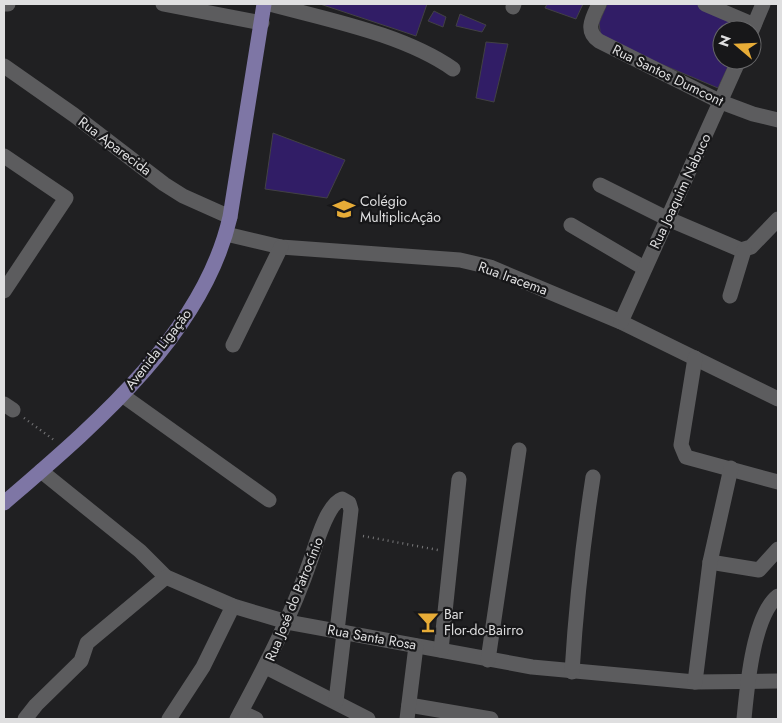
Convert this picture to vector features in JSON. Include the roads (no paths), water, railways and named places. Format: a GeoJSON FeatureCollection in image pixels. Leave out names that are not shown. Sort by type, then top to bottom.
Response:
{"type":"FeatureCollection","features":[{"type":"Feature","properties":{"kind":"main road","name":"Avenida Ligação"},"geometry":{"type":"LineString","coordinates":[[4,503],[42,471],[122,396],[186,317],[211,270],[226,234],[230,217],[264,4]]}},
{"type":"Feature","properties":{"kind":"street"},"geometry":{"type":"LineString","coordinates":[[163,4],[262,23]]}},
{"type":"Feature","properties":{"kind":"street"},"geometry":{"type":"LineString","coordinates":[[270,4],[329,20],[417,48],[452,69]]}},
{"type":"Feature","properties":{"kind":"street","name":"Rua Santos Dumcont"},"geometry":{"type":"LineString","coordinates":[[599,4],[590,29],[592,36],[622,54],[721,102],[778,120]]}},
{"type":"Feature","properties":{"kind":"street"},"geometry":{"type":"LineString","coordinates":[[705,4],[738,20]]}},
{"type":"Feature","properties":{"kind":"street"},"geometry":{"type":"LineString","coordinates":[[756,20],[763,4]]}},
{"type":"Feature","properties":{"kind":"street","name":"Rua Aparecida"},"geometry":{"type":"LineString","coordinates":[[4,66],[74,114],[164,184],[183,196],[230,217]]}},
{"type":"Feature","properties":{"kind":"street","name":"Rua Joaquim Nabuco"},"geometry":{"type":"LineString","coordinates":[[621,322],[666,218],[735,70]]}},
{"type":"Feature","properties":{"kind":"street"},"geometry":{"type":"LineString","coordinates":[[4,156],[66,198],[6,283]]}},
{"type":"Feature","properties":{"kind":"street"},"geometry":{"type":"LineString","coordinates":[[600,185],[666,218],[744,250]]}},
{"type":"Feature","properties":{"kind":"street"},"geometry":{"type":"LineString","coordinates":[[730,296],[744,250],[778,220]]}},
{"type":"Feature","properties":{"kind":"street"},"geometry":{"type":"LineString","coordinates":[[571,226],[644,268]]}},
{"type":"Feature","properties":{"kind":"street","name":"Rua Iracema"},"geometry":{"type":"LineString","coordinates":[[226,234],[281,247],[460,260],[490,267],[621,322],[778,399]]}},
{"type":"Feature","properties":{"kind":"street"},"geometry":{"type":"LineString","coordinates":[[233,345],[281,247]]}},
{"type":"Feature","properties":{"kind":"street"},"geometry":{"type":"LineString","coordinates":[[695,358],[681,444],[682,452],[690,460],[731,468],[778,482]]}},
{"type":"Feature","properties":{"kind":"street"},"geometry":{"type":"LineString","coordinates":[[122,396],[269,500]]}},
{"type":"Feature","properties":{"kind":"street"},"geometry":{"type":"LineString","coordinates":[[488,660],[519,450]]}},
{"type":"Feature","properties":{"kind":"street"},"geometry":{"type":"LineString","coordinates":[[695,682],[710,562],[731,468]]}},
{"type":"Feature","properties":{"kind":"street","name":"Rua Santa Rosa"},"geometry":{"type":"LineString","coordinates":[[42,471],[140,551],[166,577],[233,606],[287,622],[488,660],[572,672],[695,682],[778,682]]}},
{"type":"Feature","properties":{"kind":"street"},"geometry":{"type":"LineString","coordinates":[[572,672],[582,553],[593,477]]}},
{"type":"Feature","properties":{"kind":"street"},"geometry":{"type":"LineString","coordinates":[[442,650],[459,479]]}},
{"type":"Feature","properties":{"kind":"street","name":"Rua José do Patrocínio"},"geometry":{"type":"LineString","coordinates":[[239,716],[266,667],[287,622],[322,528],[334,504],[342,499],[349,503],[351,510],[341,632]]}},
{"type":"Feature","properties":{"kind":"street"},"geometry":{"type":"LineString","coordinates":[[710,562],[759,570],[778,549]]}},
{"type":"Feature","properties":{"kind":"street"},"geometry":{"type":"LineString","coordinates":[[25,719],[36,705],[81,660],[87,643],[166,577]]}},
{"type":"Feature","properties":{"kind":"street"},"geometry":{"type":"LineString","coordinates":[[744,719],[748,681],[760,622],[765,610],[778,596]]}},
{"type":"Feature","properties":{"kind":"street"},"geometry":{"type":"LineString","coordinates":[[169,719],[203,667],[233,606]]}},
{"type":"Feature","properties":{"kind":"street"},"geometry":{"type":"LineString","coordinates":[[336,701],[341,632]]}},
{"type":"Feature","properties":{"kind":"street"},"geometry":{"type":"LineString","coordinates":[[416,646],[408,712],[491,719]]}},
{"type":"Feature","properties":{"kind":"street"},"geometry":{"type":"LineString","coordinates":[[266,667],[336,701],[368,719]]}},
{"type":"Feature","properties":{"kind":"street"},"geometry":{"type":"LineString","coordinates":[[239,716],[256,719]]}},
{"type":"Feature","properties":{"kind":"place","name":"Colégio MultiplicAção"},"geometry":{"type":"Point","coordinates":[344,209]}},
{"type":"Feature","properties":{"kind":"place","name":"Bar Flor-do-Bairro"},"geometry":{"type":"Point","coordinates":[428,622]}}]}
